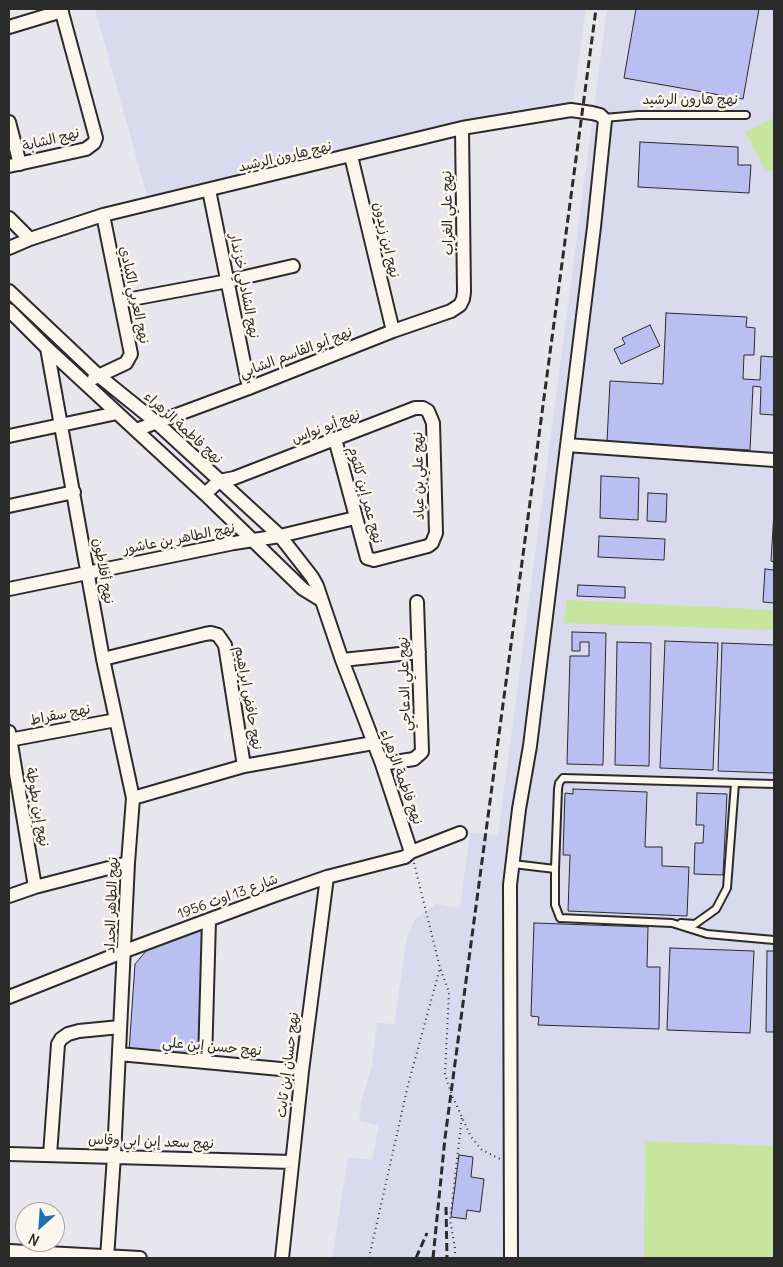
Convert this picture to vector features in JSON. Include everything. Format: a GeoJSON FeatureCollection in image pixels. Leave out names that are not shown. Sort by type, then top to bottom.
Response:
{"type":"FeatureCollection","features":[{"type":"Feature","properties":{"kind":"street"},"geometry":{"type":"LineString","coordinates":[[9,27],[62,10]]}},
{"type":"Feature","properties":{"kind":"street","name":"نهج الشابة"},"geometry":{"type":"LineString","coordinates":[[14,165],[86,149],[94,143],[96,138],[62,10]]}},
{"type":"Feature","properties":{"kind":"street","name":"نهج هارون الرشيد"},"geometry":{"type":"LineString","coordinates":[[11,244],[103,215],[462,128],[572,110],[592,113],[604,118]]}},
{"type":"Feature","properties":{"kind":"street"},"geometry":{"type":"LineString","coordinates":[[511,1258],[509,897],[520,809],[532,736],[594,227],[606,122],[604,118]]}},
{"type":"Feature","properties":{"kind":"street"},"geometry":{"type":"LineString","coordinates":[[9,122],[14,165]]}},
{"type":"Feature","properties":{"kind":"street","name":"نهج علي الغراب"},"geometry":{"type":"LineString","coordinates":[[462,128],[463,299]]}},
{"type":"Feature","properties":{"kind":"street","name":"نهج ابن زيدون"},"geometry":{"type":"LineString","coordinates":[[351,156],[393,331]]}},
{"type":"Feature","properties":{"kind":"street","name":"نهج الشادلي خزندار"},"geometry":{"type":"LineString","coordinates":[[209,190],[249,388]]}},
{"type":"Feature","properties":{"kind":"street","name":"نهج العربي الكبادي"},"geometry":{"type":"LineString","coordinates":[[84,382],[126,364],[131,354],[103,215]]}},
{"type":"Feature","properties":{"kind":"street"},"geometry":{"type":"LineString","coordinates":[[9,218],[30,239]]}},
{"type":"Feature","properties":{"kind":"street"},"geometry":{"type":"LineString","coordinates":[[121,302],[293,266]]}},
{"type":"Feature","properties":{"kind":"street","name":"نهج فاطمة الزهراء"},"geometry":{"type":"LineString","coordinates":[[9,291],[99,376],[156,422],[280,536],[317,586],[342,660],[382,764],[411,852]]}},
{"type":"Feature","properties":{"kind":"street","name":"نهج أبو القاسم الشابي"},"geometry":{"type":"LineString","coordinates":[[136,430],[393,331],[451,311],[460,305],[463,299]]}},
{"type":"Feature","properties":{"kind":"street"},"geometry":{"type":"LineString","coordinates":[[9,310],[47,348],[255,541],[303,589],[321,600]]}},
{"type":"Feature","properties":{"kind":"street","name":"نهج أفلاطون"},"geometry":{"type":"LineString","coordinates":[[47,348],[104,659],[133,798]]}},
{"type":"Feature","properties":{"kind":"street","name":"نهج أبو نواس"},"geometry":{"type":"LineString","coordinates":[[219,481],[234,478],[415,408],[423,408],[428,411]]}},
{"type":"Feature","properties":{"kind":"street","name":"نهج علي بن عياد"},"geometry":{"type":"LineString","coordinates":[[367,558],[374,560],[428,546],[433,541],[436,533],[433,423],[428,411]]}},
{"type":"Feature","properties":{"kind":"street"},"geometry":{"type":"LineString","coordinates":[[9,436],[117,413]]}},
{"type":"Feature","properties":{"kind":"street","name":"نهج عمر إبن كلثوم"},"geometry":{"type":"LineString","coordinates":[[335,439],[367,558]]}},
{"type":"Feature","properties":{"kind":"street"},"geometry":{"type":"LineString","coordinates":[[567,444],[774,460]]}},
{"type":"Feature","properties":{"kind":"street"},"geometry":{"type":"LineString","coordinates":[[217,506],[231,492],[234,478]]}},
{"type":"Feature","properties":{"kind":"street"},"geometry":{"type":"LineString","coordinates":[[205,494],[219,481]]}},
{"type":"Feature","properties":{"kind":"street"},"geometry":{"type":"LineString","coordinates":[[9,506],[74,492]]}},
{"type":"Feature","properties":{"kind":"street","name":"نهج الطاهر بن عاشور"},"geometry":{"type":"LineString","coordinates":[[9,589],[234,543],[280,536],[355,518]]}},
{"type":"Feature","properties":{"kind":"street","name":"نهج علي الدعاجي"},"geometry":{"type":"LineString","coordinates":[[382,764],[414,759],[422,752],[417,602]]}},
{"type":"Feature","properties":{"kind":"street","name":"نهج حافض ابراهيم"},"geometry":{"type":"LineString","coordinates":[[104,659],[205,634],[218,635],[225,645],[244,766]]}},
{"type":"Feature","properties":{"kind":"street"},"geometry":{"type":"LineString","coordinates":[[342,660],[419,652]]}},
{"type":"Feature","properties":{"kind":"street","name":"نهج سقراط"},"geometry":{"type":"LineString","coordinates":[[9,737],[116,720]]}},
{"type":"Feature","properties":{"kind":"street","name":"نهج إبن بطوطة"},"geometry":{"type":"LineString","coordinates":[[9,737],[35,887]]}},
{"type":"Feature","properties":{"kind":"street"},"geometry":{"type":"LineString","coordinates":[[133,798],[244,766],[373,743]]}},
{"type":"Feature","properties":{"kind":"street","name":"نهج الطاهر الحداد"},"geometry":{"type":"LineString","coordinates":[[107,1257],[133,798]]}},
{"type":"Feature","properties":{"kind":"street","name":"شارع 13 اوت 1956"},"geometry":{"type":"LineString","coordinates":[[9,997],[125,951],[327,876],[405,856],[460,834]]}},
{"type":"Feature","properties":{"kind":"street"},"geometry":{"type":"LineString","coordinates":[[9,896],[35,887],[128,863]]}},
{"type":"Feature","properties":{"kind":"street","name":"نهج حسان إبن ثابت"},"geometry":{"type":"LineString","coordinates":[[282,1258],[302,1071],[327,876]]}},
{"type":"Feature","properties":{"kind":"street"},"geometry":{"type":"LineString","coordinates":[[205,1062],[209,920]]}},
{"type":"Feature","properties":{"kind":"street"},"geometry":{"type":"LineString","coordinates":[[50,1155],[58,1044],[68,1034],[79,1031],[120,1027]]}},
{"type":"Feature","properties":{"kind":"street","name":"نهج حسن إبن علي"},"geometry":{"type":"LineString","coordinates":[[119,1054],[302,1071]]}},
{"type":"Feature","properties":{"kind":"street","name":"نهج سعد إبن ابي وقاس"},"geometry":{"type":"LineString","coordinates":[[9,1154],[292,1162]]}},
{"type":"Feature","properties":{"kind":"street"},"geometry":{"type":"LineString","coordinates":[[9,1251],[140,1258]]}},
{"type":"Feature","properties":{"kind":"lane","name":"نهج هارون الرشيد"},"geometry":{"type":"LineString","coordinates":[[604,118],[638,115],[746,115]]}},
{"type":"Feature","properties":{"kind":"lane"},"geometry":{"type":"LineString","coordinates":[[734,783],[727,888],[716,909],[695,924],[560,918],[555,905],[555,869],[558,789],[559,783],[564,778],[774,784]]}},
{"type":"Feature","properties":{"kind":"lane"},"geometry":{"type":"LineString","coordinates":[[513,864],[555,869]]}},
{"type":"Feature","properties":{"kind":"lane"},"geometry":{"type":"LineString","coordinates":[[672,923],[707,934],[774,940]]}},
{"type":"Feature","properties":{"kind":"path"},"geometry":{"type":"LineString","coordinates":[[411,852],[440,968],[449,992],[446,1074],[451,1093],[471,1137],[482,1150],[511,1164]]}},
{"type":"Feature","properties":{"kind":"path"},"geometry":{"type":"LineString","coordinates":[[370,1258],[408,1085],[440,968]]}},
{"type":"Feature","properties":{"kind":"path"},"geometry":{"type":"LineString","coordinates":[[455,1258],[450,1220],[462,1114]]}},
{"type":"Feature","properties":{"kind":"shaded area"},"geometry":{"type":"Polygon","coordinates":[[[95,9],[586,9],[573,102],[147,196],[95,9]]]}},
{"type":"Feature","properties":{"kind":"shaded area"},"geometry":{"type":"Polygon","coordinates":[[[607,9],[774,9],[774,1258],[332,1258],[348,1157],[372,1160],[379,1125],[359,1121],[361,1102],[372,1066],[377,1023],[394,1024],[407,938],[415,919],[436,904],[460,908],[470,832],[498,835],[607,9]]]}},
{"type":"Feature","properties":{"kind":"green space"},"geometry":{"type":"Polygon","coordinates":[[[774,118],[774,171],[766,171],[745,132],[774,118]]]}},
{"type":"Feature","properties":{"kind":"green space"},"geometry":{"type":"Polygon","coordinates":[[[567,600],[774,610],[774,630],[563,623],[567,600]]]}},
{"type":"Feature","properties":{"kind":"green space"},"geometry":{"type":"Polygon","coordinates":[[[645,1141],[774,1146],[774,1258],[644,1258],[645,1141]]]}},
{"type":"Feature","properties":{"kind":"building"},"geometry":{"type":"Polygon","coordinates":[[[636,9],[759,9],[743,99],[624,78],[636,9]]]}},
{"type":"Feature","properties":{"kind":"building"},"geometry":{"type":"Polygon","coordinates":[[[640,142],[738,147],[738,165],[751,165],[749,193],[638,187],[640,142]]]}},
{"type":"Feature","properties":{"kind":"building"},"geometry":{"type":"Polygon","coordinates":[[[666,313],[747,317],[746,327],[755,328],[754,355],[744,355],[743,379],[760,380],[761,356],[774,357],[774,415],[760,414],[761,387],[753,386],[750,450],[607,442],[610,381],[663,384],[666,313]]]}},
{"type":"Feature","properties":{"kind":"building"},"geometry":{"type":"Polygon","coordinates":[[[650,325],[660,346],[621,364],[614,349],[625,344],[622,338],[650,325]]]}},
{"type":"Feature","properties":{"kind":"building"},"geometry":{"type":"Polygon","coordinates":[[[601,476],[639,478],[638,520],[600,518],[601,476]]]}},
{"type":"Feature","properties":{"kind":"building"},"geometry":{"type":"Polygon","coordinates":[[[648,493],[667,494],[666,522],[647,521],[648,493]]]}},
{"type":"Feature","properties":{"kind":"building"},"geometry":{"type":"Polygon","coordinates":[[[774,512],[774,562],[771,561],[774,512]]]}},
{"type":"Feature","properties":{"kind":"building"},"geometry":{"type":"Polygon","coordinates":[[[599,536],[665,539],[664,560],[598,557],[599,536]]]}},
{"type":"Feature","properties":{"kind":"building"},"geometry":{"type":"Polygon","coordinates":[[[765,569],[774,570],[774,603],[763,602],[765,569]]]}},
{"type":"Feature","properties":{"kind":"building"},"geometry":{"type":"Polygon","coordinates":[[[578,585],[625,587],[625,598],[577,596],[578,585]]]}},
{"type":"Feature","properties":{"kind":"building"},"geometry":{"type":"Polygon","coordinates":[[[572,632],[606,633],[603,765],[567,764],[570,656],[589,656],[589,642],[580,642],[580,651],[572,651],[572,632]]]}},
{"type":"Feature","properties":{"kind":"building"},"geometry":{"type":"Polygon","coordinates":[[[665,641],[718,643],[713,770],[660,768],[665,641]]]}},
{"type":"Feature","properties":{"kind":"building"},"geometry":{"type":"Polygon","coordinates":[[[617,642],[651,643],[649,766],[615,765],[617,642]]]}},
{"type":"Feature","properties":{"kind":"building"},"geometry":{"type":"Polygon","coordinates":[[[722,643],[774,645],[774,773],[718,771],[722,643]]]}},
{"type":"Feature","properties":{"kind":"building"},"geometry":{"type":"Polygon","coordinates":[[[573,789],[647,792],[645,847],[662,847],[662,866],[689,867],[687,916],[568,911],[570,855],[563,855],[565,793],[573,794],[573,789]]]}},
{"type":"Feature","properties":{"kind":"building"},"geometry":{"type":"Polygon","coordinates":[[[697,793],[727,794],[723,875],[694,874],[695,843],[703,843],[704,825],[696,825],[697,793]]]}},
{"type":"Feature","properties":{"kind":"building"},"geometry":{"type":"Polygon","coordinates":[[[534,923],[648,927],[647,967],[660,967],[659,1029],[538,1025],[539,1017],[531,1016],[534,923]]]}},
{"type":"Feature","properties":{"kind":"building"},"geometry":{"type":"Polygon","coordinates":[[[201,927],[205,932],[200,1057],[129,1051],[135,964],[147,950],[201,927]]]}},
{"type":"Feature","properties":{"kind":"building"},"geometry":{"type":"Polygon","coordinates":[[[670,948],[754,951],[750,1033],[667,1030],[670,948]]]}},
{"type":"Feature","properties":{"kind":"building"},"geometry":{"type":"Polygon","coordinates":[[[767,951],[774,951],[774,1032],[766,1032],[767,951]]]}},
{"type":"Feature","properties":{"kind":"building"},"geometry":{"type":"Polygon","coordinates":[[[459,1155],[473,1157],[471,1177],[484,1179],[480,1212],[467,1210],[466,1219],[451,1217],[459,1155]]]}},
{"type":"Feature","properties":{"kind":"railway"},"geometry":{"type":"LineString","coordinates":[[433,1258],[445,1138],[596,9]]}},
{"type":"Feature","properties":{"kind":"railway"},"geometry":{"type":"LineString","coordinates":[[446,1207],[447,1258]]}},
{"type":"Feature","properties":{"kind":"railway"},"geometry":{"type":"LineString","coordinates":[[416,1258],[427,1233]]}}]}
